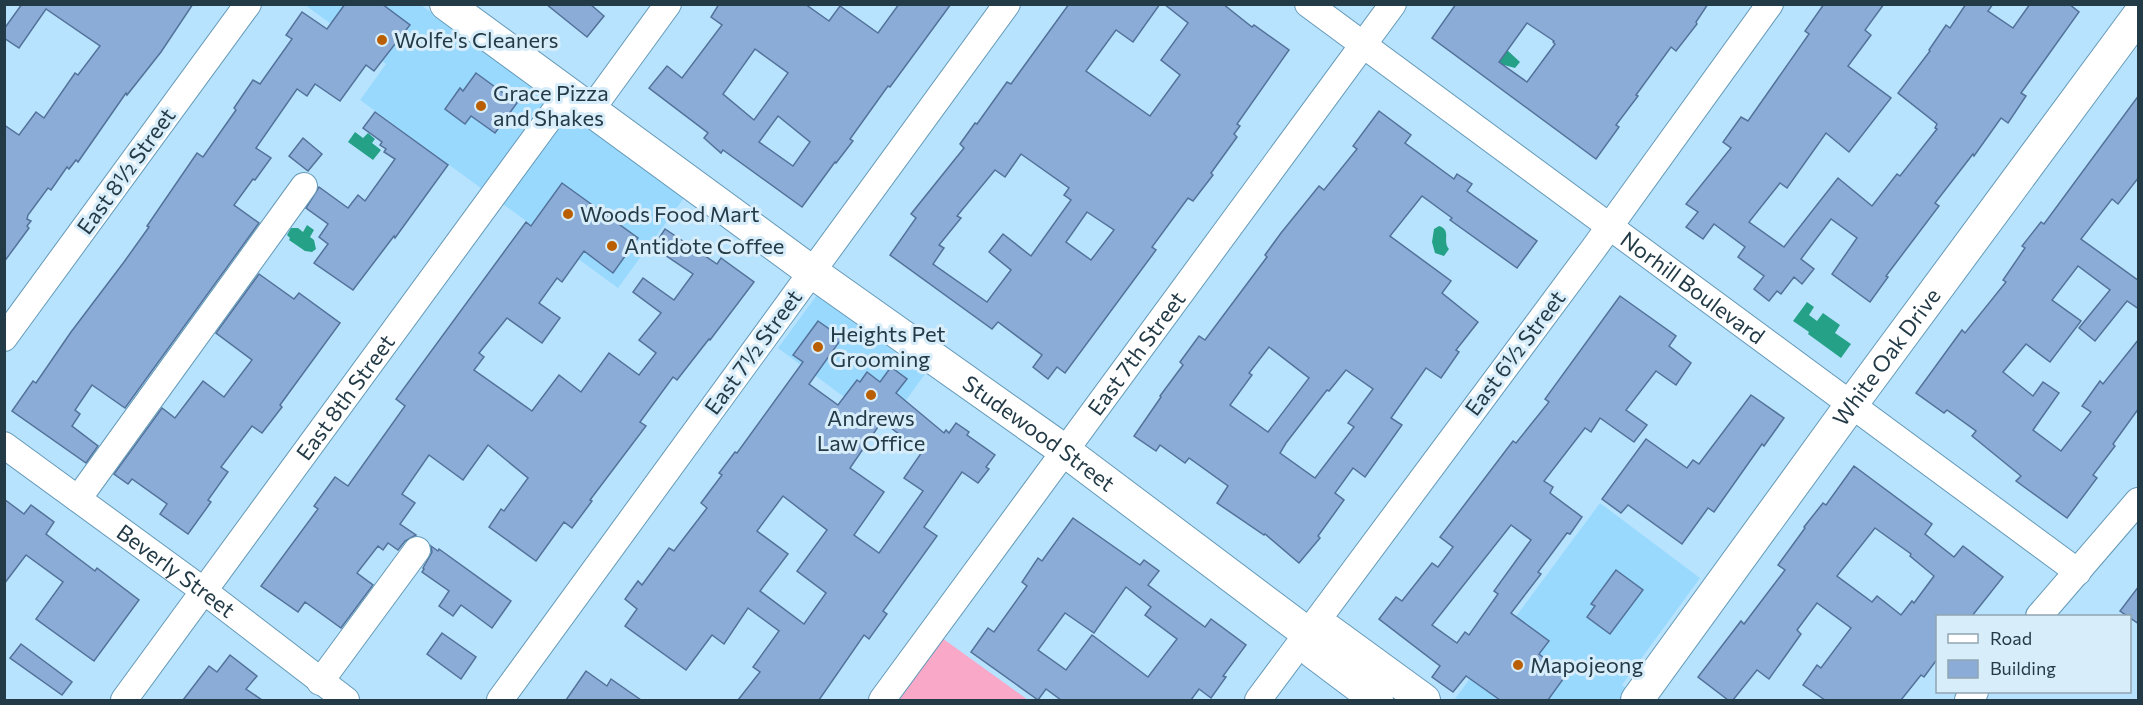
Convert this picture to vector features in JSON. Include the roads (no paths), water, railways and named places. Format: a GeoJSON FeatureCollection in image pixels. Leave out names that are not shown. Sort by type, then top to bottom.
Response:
{"type":"FeatureCollection","features":[{"type":"Feature","properties":{"kind":"main road","name":"Studewood Street"},"geometry":{"type":"LineString","coordinates":[[446,4],[812,272],[1065,451],[1307,633],[1312,652],[1377,700]]}},
{"type":"Feature","properties":{"kind":"main road","name":"White Oak Drive"},"geometry":{"type":"LineString","coordinates":[[1637,700],[2139,15]]}},
{"type":"Feature","properties":{"kind":"main road"},"geometry":{"type":"LineString","coordinates":[[1307,633],[1328,630],[1424,700]]}},
{"type":"Feature","properties":{"kind":"street","name":"East 8½ Street"},"geometry":{"type":"LineString","coordinates":[[4,338],[248,4]]}},
{"type":"Feature","properties":{"kind":"street","name":"East 8th Street"},"geometry":{"type":"LineString","coordinates":[[124,700],[204,591],[579,101],[668,4]]}},
{"type":"Feature","properties":{"kind":"street","name":"East 7½ Street"},"geometry":{"type":"LineString","coordinates":[[500,700],[1007,4]]}},
{"type":"Feature","properties":{"kind":"street","name":"Norhill Boulevard"},"geometry":{"type":"LineString","coordinates":[[1308,4],[2078,572]]}},
{"type":"Feature","properties":{"kind":"street","name":"East 7th Street"},"geometry":{"type":"LineString","coordinates":[[882,700],[1393,4]]}},
{"type":"Feature","properties":{"kind":"street","name":"East 6½ Street"},"geometry":{"type":"LineString","coordinates":[[1258,700],[1609,227],[1770,4]]}},
{"type":"Feature","properties":{"kind":"street"},"geometry":{"type":"LineString","coordinates":[[78,499],[304,186]]}},
{"type":"Feature","properties":{"kind":"street","name":"Beverly Street"},"geometry":{"type":"LineString","coordinates":[[4,445],[204,591],[346,700]]}},
{"type":"Feature","properties":{"kind":"street"},"geometry":{"type":"LineString","coordinates":[[2040,615],[2139,501]]}},
{"type":"Feature","properties":{"kind":"street"},"geometry":{"type":"LineString","coordinates":[[320,682],[417,550]]}},
{"type":"Feature","properties":{"kind":"place","name":"Wolfe's Cleaners"},"geometry":{"type":"Point","coordinates":[382,40]}},
{"type":"Feature","properties":{"kind":"place","name":"Grace Pizza and Shakes"},"geometry":{"type":"Point","coordinates":[481,106]}},
{"type":"Feature","properties":{"kind":"place","name":"Woods Food Mart"},"geometry":{"type":"Point","coordinates":[568,214]}},
{"type":"Feature","properties":{"kind":"place","name":"Antidote Coffee"},"geometry":{"type":"Point","coordinates":[612,246]}},
{"type":"Feature","properties":{"kind":"place","name":"Heights Pet Grooming"},"geometry":{"type":"Point","coordinates":[818,347]}},
{"type":"Feature","properties":{"kind":"place","name":"Andrews Law Office"},"geometry":{"type":"Point","coordinates":[871,395]}},
{"type":"Feature","properties":{"kind":"place","name":"Mapojeong"},"geometry":{"type":"Point","coordinates":[1518,665]}}]}
